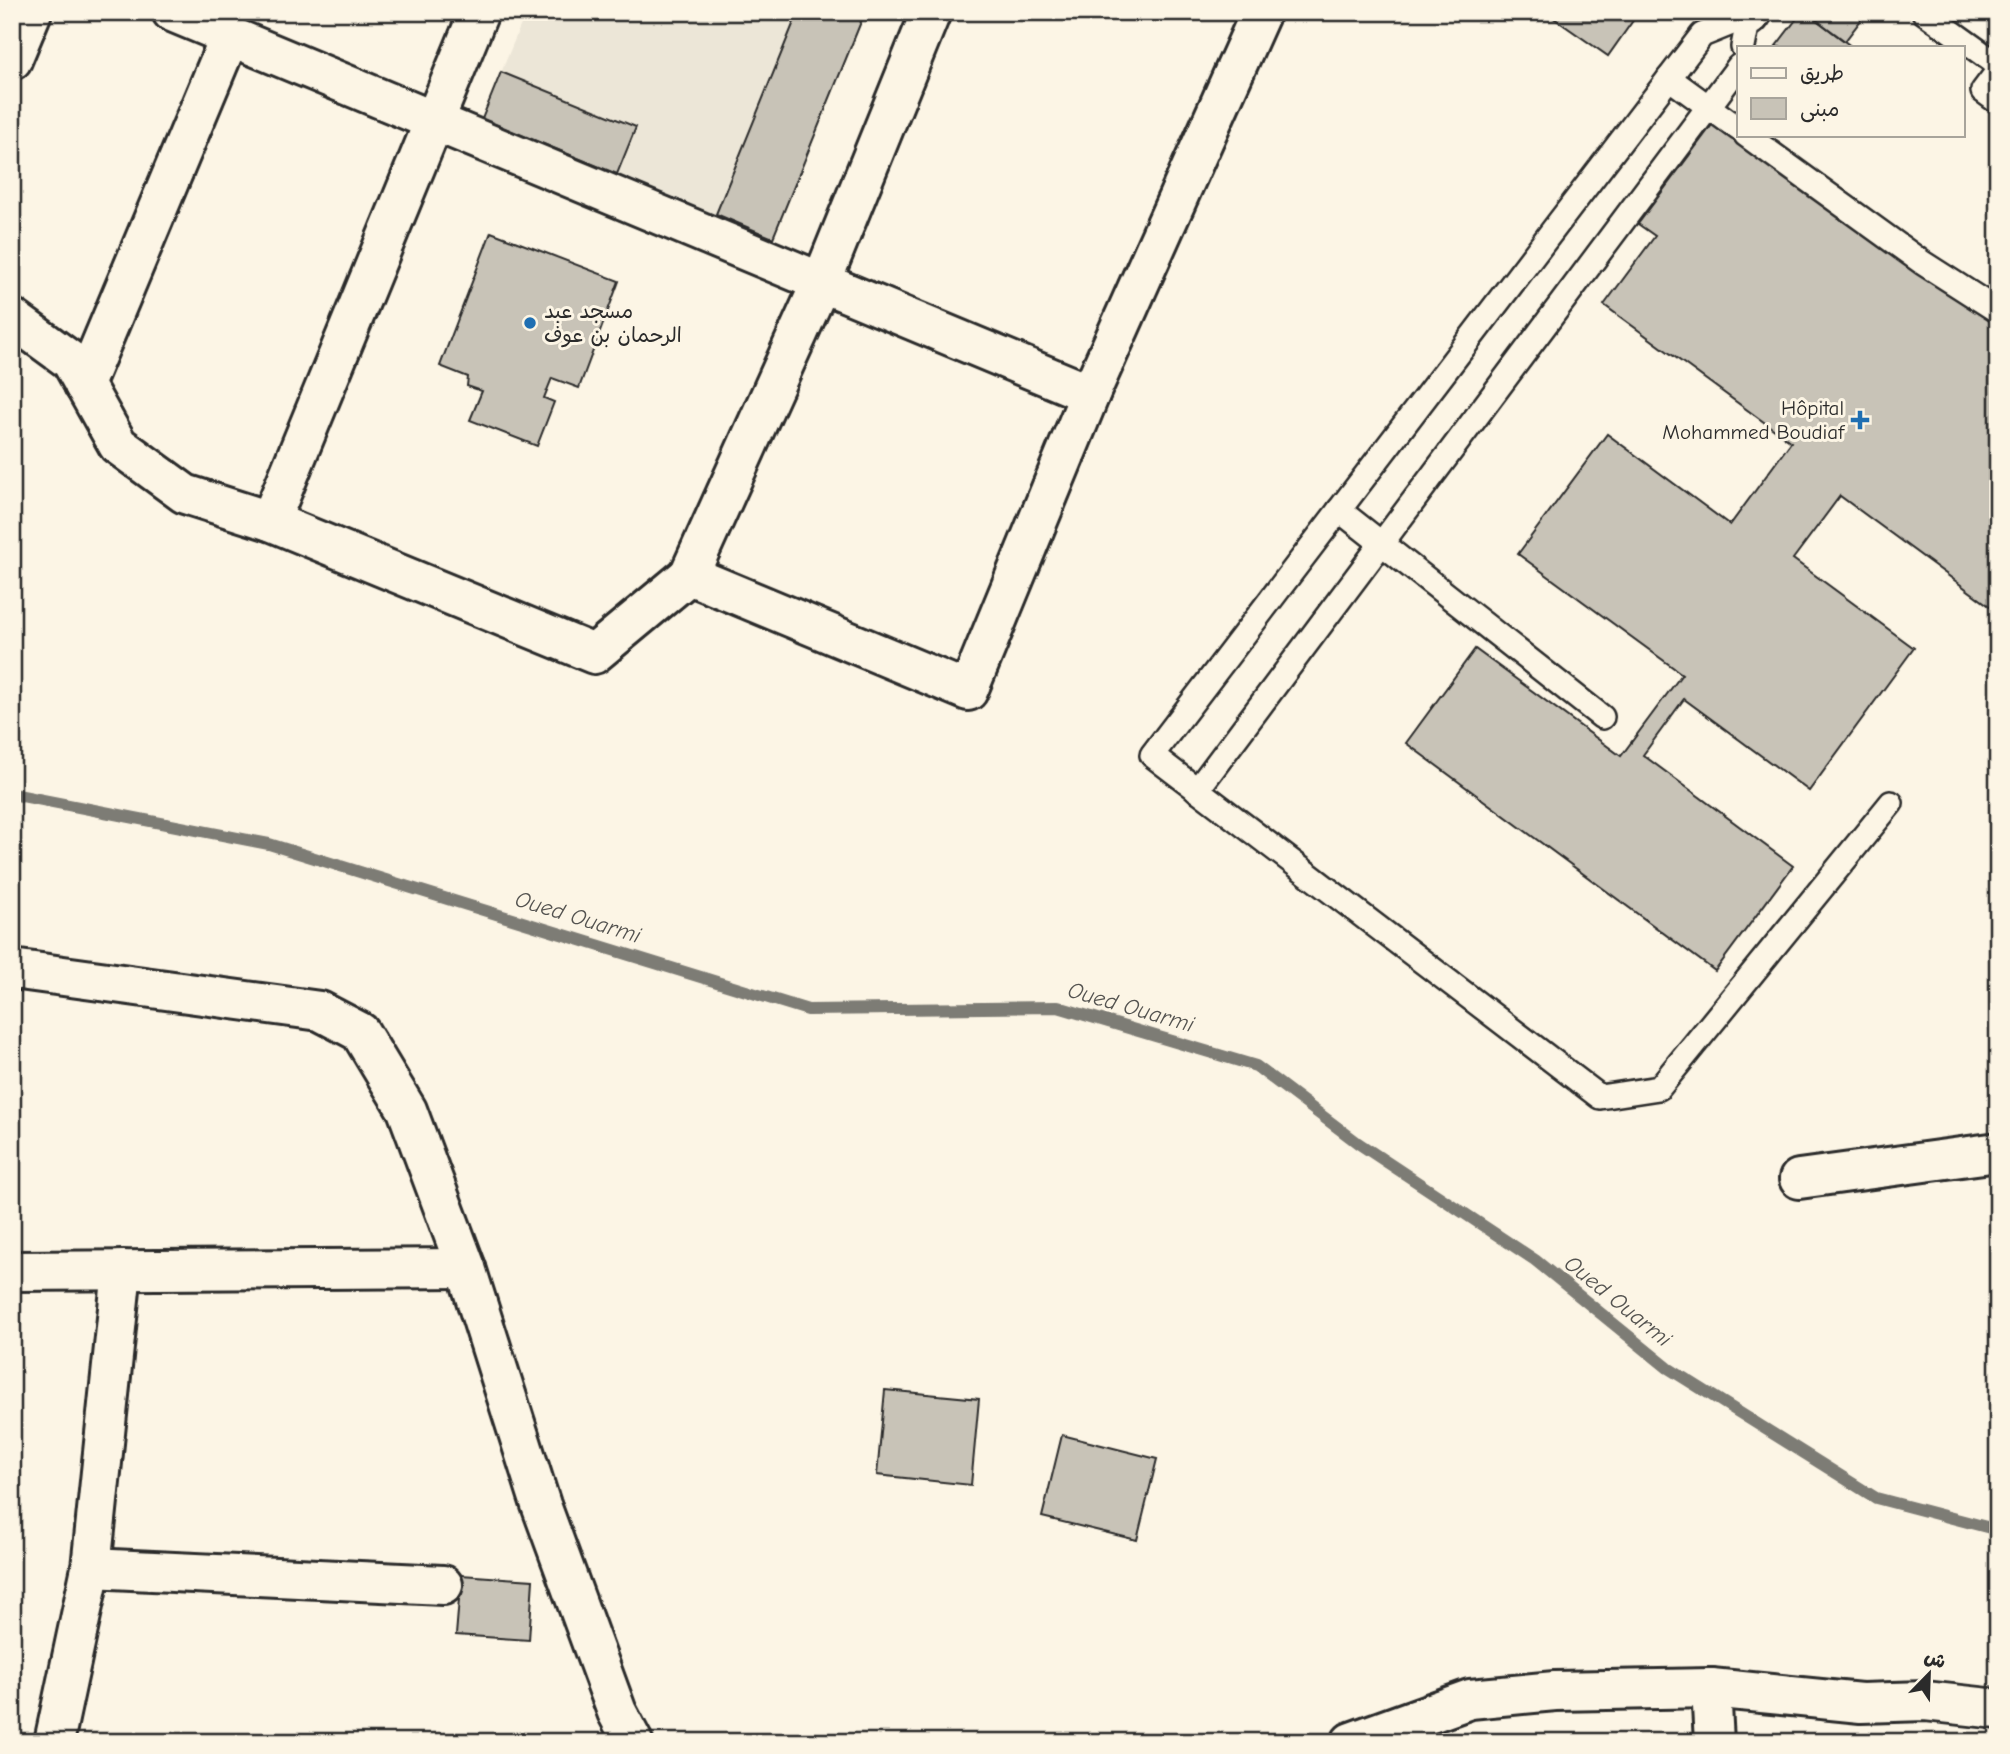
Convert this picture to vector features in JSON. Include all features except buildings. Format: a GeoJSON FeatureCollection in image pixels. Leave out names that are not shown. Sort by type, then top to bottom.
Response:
{"type":"FeatureCollection","features":[{"type":"Feature","properties":{"kind":"street"},"geometry":{"type":"LineString","coordinates":[[12,60],[32,12]]}},
{"type":"Feature","properties":{"kind":"street"},"geometry":{"type":"LineString","coordinates":[[172,12],[1090,394]]}},
{"type":"Feature","properties":{"kind":"street"},"geometry":{"type":"LineString","coordinates":[[270,521],[479,12]]}},
{"type":"Feature","properties":{"kind":"street"},"geometry":{"type":"LineString","coordinates":[[12,318],[71,361],[118,445],[185,494],[270,521],[594,654],[689,575],[821,282],[931,12]]}},
{"type":"Feature","properties":{"kind":"street"},"geometry":{"type":"LineString","coordinates":[[689,575],[968,691],[1090,394],[1261,12]]}},
{"type":"Feature","properties":{"kind":"street"},"geometry":{"type":"LineString","coordinates":[[84,385],[230,36]]}},
{"type":"Feature","properties":{"kind":"street"},"geometry":{"type":"LineString","coordinates":[[12,969],[320,1011],[360,1032],[407,1110],[466,1268],[541,1505],[617,1712],[633,1742]]}},
{"type":"Feature","properties":{"kind":"street"},"geometry":{"type":"LineString","coordinates":[[1799,1179],[1998,1152]]}},
{"type":"Feature","properties":{"kind":"street"},"geometry":{"type":"LineString","coordinates":[[14,1271],[466,1268]]}},
{"type":"Feature","properties":{"kind":"street"},"geometry":{"type":"LineString","coordinates":[[54,1742],[90,1568],[122,1270]]}},
{"type":"Feature","properties":{"kind":"street"},"geometry":{"type":"LineString","coordinates":[[90,1568],[443,1585]]}},
{"type":"Feature","properties":{"kind":"street"},"geometry":{"type":"LineString","coordinates":[[1374,1738],[1470,1699],[1555,1691],[1711,1689],[1861,1703],[1925,1701],[1998,1709]]}},
{"type":"Feature","properties":{"kind":"street"},"geometry":{"type":"LineString","coordinates":[[1711,1689],[1714,1742]]}},
{"type":"Feature","properties":{"kind":"lane"},"geometry":{"type":"LineString","coordinates":[[1924,12],[1998,65]]}},
{"type":"Feature","properties":{"kind":"lane"},"geometry":{"type":"LineString","coordinates":[[1748,25],[1702,35],[1152,755],[1600,1097],[1659,1088],[1891,803]]}},
{"type":"Feature","properties":{"kind":"lane"},"geometry":{"type":"LineString","coordinates":[[1197,790],[1737,69]]}},
{"type":"Feature","properties":{"kind":"lane"},"geometry":{"type":"LineString","coordinates":[[1998,71],[1983,91],[1998,102]]}},
{"type":"Feature","properties":{"kind":"lane"},"geometry":{"type":"LineString","coordinates":[[1669,78],[1737,129]]}},
{"type":"Feature","properties":{"kind":"lane"},"geometry":{"type":"LineString","coordinates":[[1747,136],[1923,263],[1998,311]]}},
{"type":"Feature","properties":{"kind":"lane"},"geometry":{"type":"LineString","coordinates":[[1339,510],[1602,717]]}},
{"type":"Feature","properties":{"kind":"shaded area"},"geometry":{"type":"Polygon","coordinates":[[[526,12],[865,12],[773,238],[482,119],[526,12]]]}},
{"type":"Feature","properties":{"kind":"waterway","name":"Oued Ouarmi"},"geometry":{"type":"LineString","coordinates":[[12,794],[269,844],[808,1010],[1058,1007],[1256,1066],[1358,1143],[1535,1260],[1668,1368],[1876,1498],[1998,1530]]}},
{"type":"Feature","properties":{"kind":"place","name":"مسجد عبد الرحمان بن عوف"},"geometry":{"type":"Point","coordinates":[530,323]}},
{"type":"Feature","properties":{"kind":"place","name":"Hôpital Mohammed Boudiaf"},"geometry":{"type":"Point","coordinates":[1860,420]}}]}
